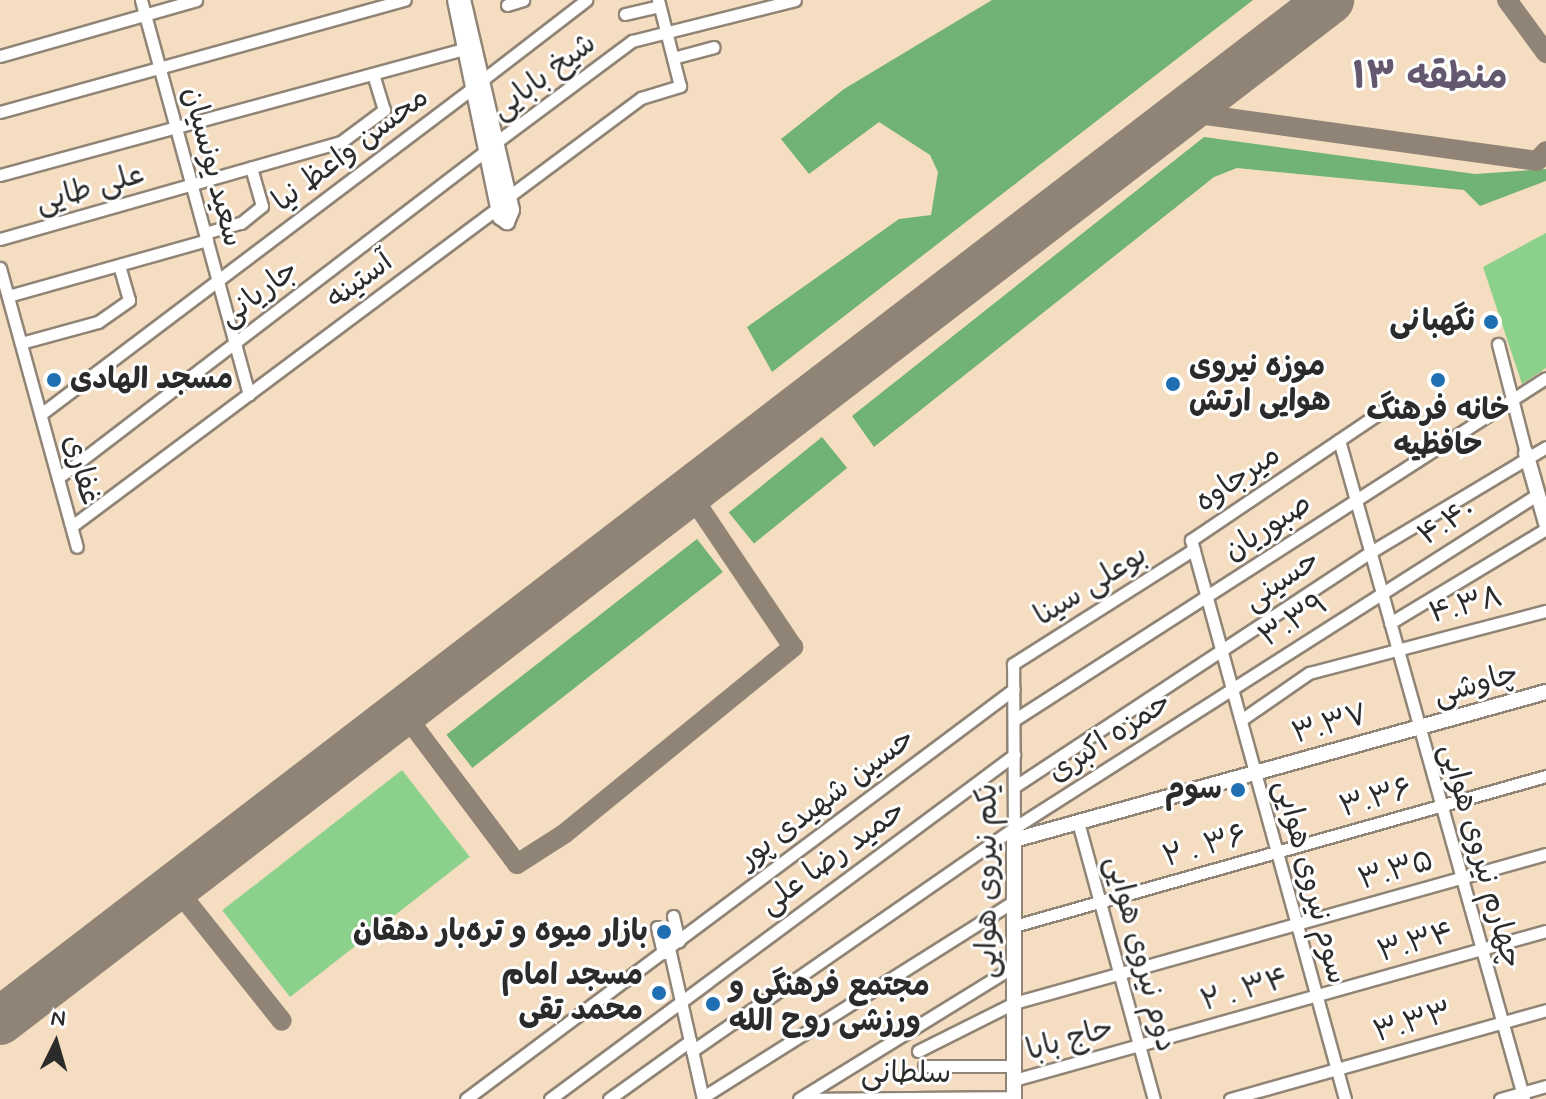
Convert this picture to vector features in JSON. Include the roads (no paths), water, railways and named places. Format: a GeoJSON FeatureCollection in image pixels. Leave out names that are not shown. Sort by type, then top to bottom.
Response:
{"type":"FeatureCollection","features":[{"type":"Feature","properties":{"kind":"main road"},"geometry":{"type":"LineString","coordinates":[[455,0],[465,49],[477,84]]}},
{"type":"Feature","properties":{"kind":"main road"},"geometry":{"type":"LineString","coordinates":[[463,0],[477,84],[504,202]]}},
{"type":"Feature","properties":{"kind":"main road"},"geometry":{"type":"LineString","coordinates":[[1526,453],[1546,523]]}},
{"type":"Feature","properties":{"kind":"main road","name":"چاوشی"},"geometry":{"type":"LineString","coordinates":[[1419,727],[1546,692]]}},
{"type":"Feature","properties":{"kind":"main road","name":"۳.۳۷"},"geometry":{"type":"LineString","coordinates":[[1014,834],[1078,822],[1419,727]]}},
{"type":"Feature","properties":{"kind":"main road","name":"یکم نیروی هوایی"},"geometry":{"type":"LineString","coordinates":[[1014,834],[1014,1098]]}},
{"type":"Feature","properties":{"kind":"street","name":"سعید یونسیان"},"geometry":{"type":"LineString","coordinates":[[141,0],[249,394]]}},
{"type":"Feature","properties":{"kind":"street"},"geometry":{"type":"LineString","coordinates":[[0,56],[196,0]]}},
{"type":"Feature","properties":{"kind":"street"},"geometry":{"type":"LineString","coordinates":[[0,112],[405,0]]}},
{"type":"Feature","properties":{"kind":"street"},"geometry":{"type":"LineString","coordinates":[[507,5],[523,0]]}},
{"type":"Feature","properties":{"kind":"street","name":"محسن واعظ نیا"},"geometry":{"type":"LineString","coordinates":[[41,414],[586,0]]}},
{"type":"Feature","properties":{"kind":"street","name":"شیخ بابایی"},"geometry":{"type":"LineString","coordinates":[[492,146],[632,41],[795,0]]}},
{"type":"Feature","properties":{"kind":"street"},"geometry":{"type":"LineString","coordinates":[[625,14],[659,3],[673,58],[714,47]]}},
{"type":"Feature","properties":{"kind":"street"},"geometry":{"type":"LineString","coordinates":[[0,175],[465,49]]}},
{"type":"Feature","properties":{"kind":"street","name":"آستینه"},"geometry":{"type":"LineString","coordinates":[[72,526],[641,98],[680,86],[673,58]]}},
{"type":"Feature","properties":{"kind":"street","name":"علی طایی"},"geometry":{"type":"LineString","coordinates":[[0,239],[341,142],[384,110],[373,74]]}},
{"type":"Feature","properties":{"kind":"street","name":"جاریانی"},"geometry":{"type":"LineString","coordinates":[[58,478],[492,146]]}},
{"type":"Feature","properties":{"kind":"street"},"geometry":{"type":"LineString","coordinates":[[8,296],[119,265],[241,223],[262,206],[251,168]]}},
{"type":"Feature","properties":{"kind":"street"},"geometry":{"type":"LineString","coordinates":[[21,343],[98,322],[129,300],[119,265]]}},
{"type":"Feature","properties":{"kind":"street","name":"غفاری"},"geometry":{"type":"LineString","coordinates":[[0,268],[77,547]]}},
{"type":"Feature","properties":{"kind":"street"},"geometry":{"type":"LineString","coordinates":[[1498,344],[1526,453]]}},
{"type":"Feature","properties":{"kind":"street","name":"صبوریان"},"geometry":{"type":"LineString","coordinates":[[1014,720],[1546,378]]}},
{"type":"Feature","properties":{"kind":"street","name":"میرجاوه"},"geometry":{"type":"LineString","coordinates":[[1192,544],[1391,405]]}},
{"type":"Feature","properties":{"kind":"street","name":"چهارم نیروی هوایی"},"geometry":{"type":"LineString","coordinates":[[1339,440],[1523,1096]]}},
{"type":"Feature","properties":{"kind":"street","name":"حسینی"},"geometry":{"type":"LineString","coordinates":[[1014,787],[1369,553],[1526,453],[1546,447]]}},
{"type":"Feature","properties":{"kind":"street","name":"۴.۴۰"},"geometry":{"type":"LineString","coordinates":[[1382,593],[1538,494]]}},
{"type":"Feature","properties":{"kind":"street"},"geometry":{"type":"LineString","coordinates":[[1390,623],[1546,529]]}},
{"type":"Feature","properties":{"kind":"street","name":"سوم نیروی هوایی"},"geometry":{"type":"LineString","coordinates":[[1192,544],[1345,1099]]}},
{"type":"Feature","properties":{"kind":"street","name":"بوعلی سینا"},"geometry":{"type":"LineString","coordinates":[[1013,664],[1192,544]]}},
{"type":"Feature","properties":{"kind":"street","name":"۳.۳۹"},"geometry":{"type":"LineString","coordinates":[[1232,689],[1382,593]]}},
{"type":"Feature","properties":{"kind":"street","name":"۴.۳۸"},"geometry":{"type":"LineString","coordinates":[[1241,720],[1309,673],[1546,611]]}},
{"type":"Feature","properties":{"kind":"street","name":"یکم نیروی هوایی"},"geometry":{"type":"LineString","coordinates":[[1013,664],[1014,834]]}},
{"type":"Feature","properties":{"kind":"street","name":"حسین شهیدی پور"},"geometry":{"type":"LineString","coordinates":[[466,1099],[1014,689]]}},
{"type":"Feature","properties":{"kind":"street","name":"حمزه اکبری"},"geometry":{"type":"LineString","coordinates":[[609,1099],[1232,689]]}},
{"type":"Feature","properties":{"kind":"street","name":"حمید رضا علی"},"geometry":{"type":"LineString","coordinates":[[550,1099],[1014,755]]}},
{"type":"Feature","properties":{"kind":"street","name":"۳.۳۶"},"geometry":{"type":"LineString","coordinates":[[1277,852],[1546,776]]}},
{"type":"Feature","properties":{"kind":"street","name":"دوم نیروی هوایی"},"geometry":{"type":"LineString","coordinates":[[1078,822],[1154,1099]]}},
{"type":"Feature","properties":{"kind":"street","name":"۲ . ۳۶"},"geometry":{"type":"LineString","coordinates":[[1014,926],[1277,852]]}},
{"type":"Feature","properties":{"kind":"street","name":"۳.۳۵"},"geometry":{"type":"LineString","coordinates":[[918,1051],[1014,1003],[1546,854]]}},
{"type":"Feature","properties":{"kind":"street"},"geometry":{"type":"LineString","coordinates":[[673,916],[670,947],[703,1098],[1014,901]]}},
{"type":"Feature","properties":{"kind":"street"},"geometry":{"type":"LineString","coordinates":[[657,927],[670,947]]}},
{"type":"Feature","properties":{"kind":"street","name":"۳.۳۴"},"geometry":{"type":"LineString","coordinates":[[1317,996],[1546,931]]}},
{"type":"Feature","properties":{"kind":"street"},"geometry":{"type":"LineString","coordinates":[[799,1099],[1014,966]]}},
{"type":"Feature","properties":{"kind":"street","name":"۲ . ۳۴"},"geometry":{"type":"LineString","coordinates":[[1140,1045],[1317,996]]}},
{"type":"Feature","properties":{"kind":"street","name":"۳.۳۳"},"geometry":{"type":"LineString","coordinates":[[1230,1099],[1546,1010]]}},
{"type":"Feature","properties":{"kind":"street","name":"حاج بابا"},"geometry":{"type":"LineString","coordinates":[[924,1066],[1014,1073],[1140,1045]]}},
{"type":"Feature","properties":{"kind":"street"},"geometry":{"type":"LineString","coordinates":[[1500,1099],[1523,1096],[1546,1086]]}},
{"type":"Feature","properties":{"kind":"street","name":"سلطانی"},"geometry":{"type":"LineString","coordinates":[[799,1099],[1014,1098]]}},
{"type":"Feature","properties":{"kind":"place","name":"نگهبانی"},"geometry":{"type":"Point","coordinates":[1491,322]}},
{"type":"Feature","properties":{"kind":"place","name":"مسجد الهادی"},"geometry":{"type":"Point","coordinates":[54,380]}},
{"type":"Feature","properties":{"kind":"place","name":"خانه فرهنگ حافظیه"},"geometry":{"type":"Point","coordinates":[1438,380]}},
{"type":"Feature","properties":{"kind":"place","name":"موزه نیروی هوایی ارتش"},"geometry":{"type":"Point","coordinates":[1173,384]}},
{"type":"Feature","properties":{"kind":"place","name":"سوم"},"geometry":{"type":"Point","coordinates":[1238,790]}},
{"type":"Feature","properties":{"kind":"place","name":"بازار میوه و تره‌بار دهقان"},"geometry":{"type":"Point","coordinates":[664,932]}},
{"type":"Feature","properties":{"kind":"place","name":"مسجد امام محمد تقی"},"geometry":{"type":"Point","coordinates":[659,993]}},
{"type":"Feature","properties":{"kind":"place","name":"مجتمع فرهنگی و ورزشی روح الله"},"geometry":{"type":"Point","coordinates":[713,1004]}},
{"type":"Feature","properties":{"kind":"district","name":"منطقه ۱۳"},"geometry":{"type":"Point","coordinates":[1430,78]}}]}
